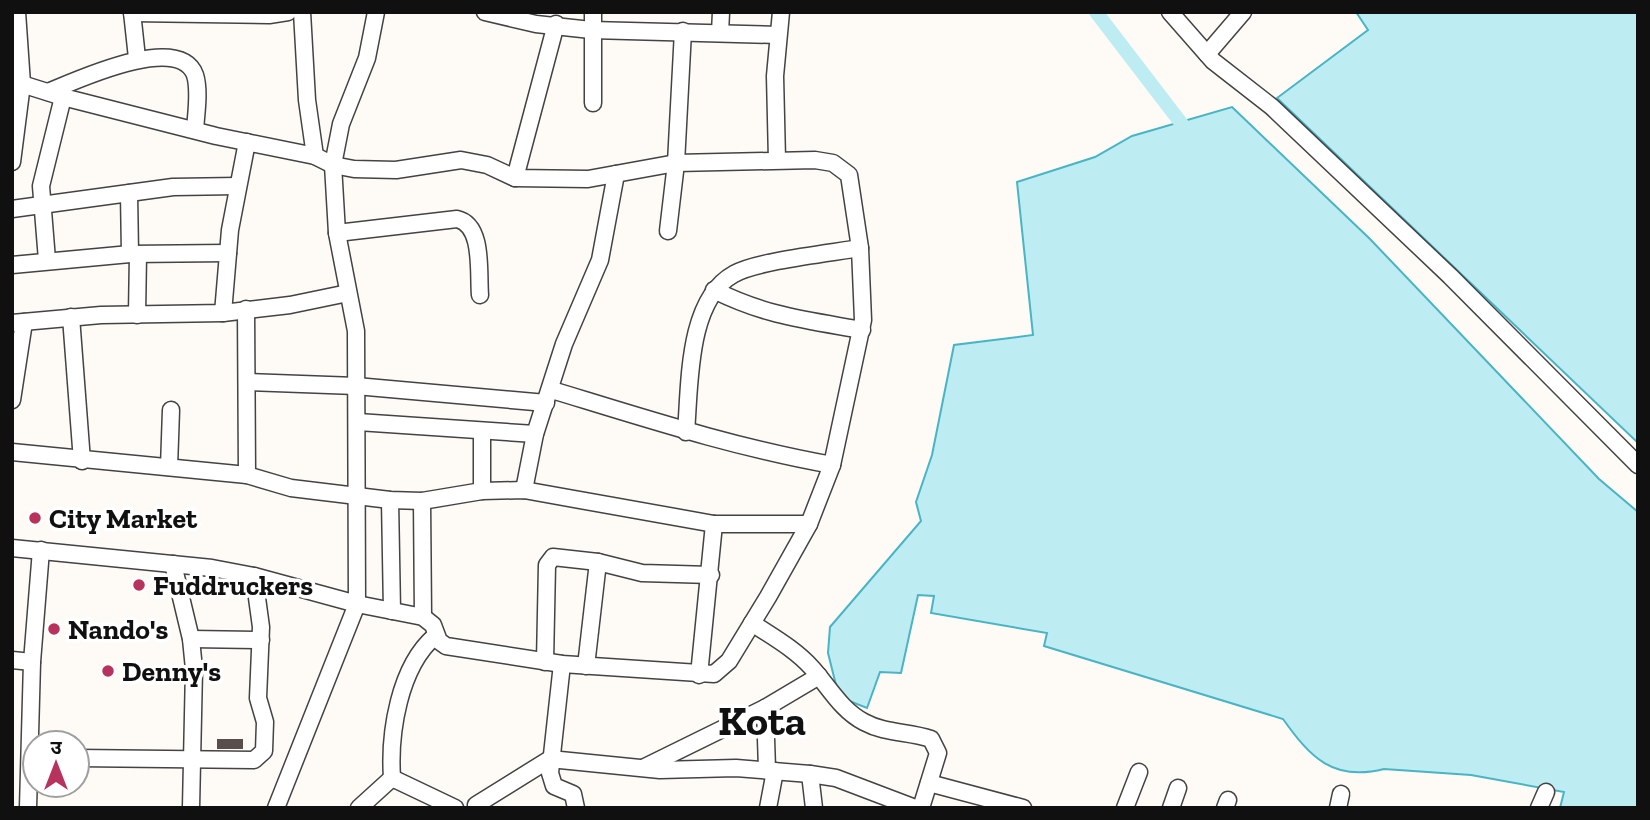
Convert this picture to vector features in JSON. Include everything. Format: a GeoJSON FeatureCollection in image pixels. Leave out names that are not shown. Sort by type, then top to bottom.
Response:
{"type":"FeatureCollection","features":[{"type":"Feature","properties":{"kind":"street"},"geometry":{"type":"LineString","coordinates":[[12,162],[17,82],[17,12]]}},
{"type":"Feature","properties":{"kind":"street"},"geometry":{"type":"LineString","coordinates":[[137,58],[132,13],[269,15],[288,12]]}},
{"type":"Feature","properties":{"kind":"street"},"geometry":{"type":"LineString","coordinates":[[302,12],[307,100],[315,156]]}},
{"type":"Feature","properties":{"kind":"street"},"geometry":{"type":"LineString","coordinates":[[276,808],[357,604],[359,496],[356,331],[337,233],[333,165],[341,124],[367,58],[376,12]]}},
{"type":"Feature","properties":{"kind":"street"},"geometry":{"type":"LineString","coordinates":[[485,12],[536,23],[591,30],[778,35]]}},
{"type":"Feature","properties":{"kind":"street"},"geometry":{"type":"LineString","coordinates":[[593,12],[593,103]]}},
{"type":"Feature","properties":{"kind":"street"},"geometry":{"type":"LineString","coordinates":[[720,33],[721,12]]}},
{"type":"Feature","properties":{"kind":"street"},"geometry":{"type":"LineString","coordinates":[[777,160],[775,76],[781,12]]}},
{"type":"Feature","properties":{"kind":"street"},"geometry":{"type":"LineString","coordinates":[[1170,12],[1207,54],[1272,107],[1450,276],[1638,465]]}},
{"type":"Feature","properties":{"kind":"street"},"geometry":{"type":"LineString","coordinates":[[1207,54],[1243,12]]}},
{"type":"Feature","properties":{"kind":"street"},"geometry":{"type":"LineString","coordinates":[[515,178],[556,24]]}},
{"type":"Feature","properties":{"kind":"street"},"geometry":{"type":"LineString","coordinates":[[668,231],[676,163],[683,31]]}},
{"type":"Feature","properties":{"kind":"street"},"geometry":{"type":"LineString","coordinates":[[55,94],[137,58],[176,60],[187,64],[195,74],[195,130]]}},
{"type":"Feature","properties":{"kind":"street"},"geometry":{"type":"LineString","coordinates":[[12,548],[173,564],[254,576],[357,604],[423,617],[433,625],[435,636],[446,646],[554,663],[714,674],[722,670],[752,623],[809,524],[832,465],[862,330],[860,248],[849,175],[843,167],[815,160],[676,163],[588,178],[515,178],[487,165],[461,160],[396,170],[333,165],[315,156],[195,130],[17,82]]}},
{"type":"Feature","properties":{"kind":"street"},"geometry":{"type":"LineString","coordinates":[[47,260],[40,205],[55,94]]}},
{"type":"Feature","properties":{"kind":"street"},"geometry":{"type":"LineString","coordinates":[[223,313],[228,253],[247,142]]}},
{"type":"Feature","properties":{"kind":"street"},"geometry":{"type":"LineString","coordinates":[[524,490],[535,434],[564,344],[600,260],[616,174]]}},
{"type":"Feature","properties":{"kind":"street"},"geometry":{"type":"LineString","coordinates":[[12,209],[173,187],[238,186]]}},
{"type":"Feature","properties":{"kind":"street"},"geometry":{"type":"LineString","coordinates":[[129,193],[137,315]]}},
{"type":"Feature","properties":{"kind":"street"},"geometry":{"type":"LineString","coordinates":[[337,233],[457,219],[466,221],[474,230],[480,295]]}},
{"type":"Feature","properties":{"kind":"street"},"geometry":{"type":"LineString","coordinates":[[686,432],[692,357],[703,309],[714,290],[736,272],[860,248]]}},
{"type":"Feature","properties":{"kind":"street"},"geometry":{"type":"LineString","coordinates":[[12,265],[134,254],[228,253]]}},
{"type":"Feature","properties":{"kind":"street"},"geometry":{"type":"LineString","coordinates":[[714,290],[749,307],[775,315],[862,330]]}},
{"type":"Feature","properties":{"kind":"street"},"geometry":{"type":"LineString","coordinates":[[12,400],[18,322],[71,317],[223,313],[290,305],[348,293]]}},
{"type":"Feature","properties":{"kind":"street"},"geometry":{"type":"LineString","coordinates":[[246,309],[247,475]]}},
{"type":"Feature","properties":{"kind":"street"},"geometry":{"type":"LineString","coordinates":[[71,317],[82,461]]}},
{"type":"Feature","properties":{"kind":"street"},"geometry":{"type":"LineString","coordinates":[[248,382],[549,396],[780,456],[832,465]]}},
{"type":"Feature","properties":{"kind":"street"},"geometry":{"type":"LineString","coordinates":[[169,467],[171,410]]}},
{"type":"Feature","properties":{"kind":"street"},"geometry":{"type":"LineString","coordinates":[[358,422],[535,434]]}},
{"type":"Feature","properties":{"kind":"street"},"geometry":{"type":"LineString","coordinates":[[482,431],[482,491]]}},
{"type":"Feature","properties":{"kind":"street"},"geometry":{"type":"LineString","coordinates":[[12,452],[82,461],[247,475],[291,488],[390,500],[422,500],[482,491],[524,490],[714,524],[809,524]]}},
{"type":"Feature","properties":{"kind":"street"},"geometry":{"type":"LineString","coordinates":[[390,500],[392,611]]}},
{"type":"Feature","properties":{"kind":"street"},"geometry":{"type":"LineString","coordinates":[[422,500],[423,617]]}},
{"type":"Feature","properties":{"kind":"street"},"geometry":{"type":"LineString","coordinates":[[699,675],[714,524]]}},
{"type":"Feature","properties":{"kind":"street"},"geometry":{"type":"LineString","coordinates":[[32,729],[32,663],[41,550]]}},
{"type":"Feature","properties":{"kind":"street"},"geometry":{"type":"LineString","coordinates":[[576,808],[573,794],[552,782],[550,759],[554,663],[549,560],[553,557],[598,562],[651,574],[711,575]]}},
{"type":"Feature","properties":{"kind":"street"},"geometry":{"type":"LineString","coordinates":[[586,666],[598,562]]}},
{"type":"Feature","properties":{"kind":"street"},"geometry":{"type":"LineString","coordinates":[[173,564],[191,639],[194,669],[191,808]]}},
{"type":"Feature","properties":{"kind":"street"},"geometry":{"type":"LineString","coordinates":[[91,758],[254,760],[264,751],[265,722],[257,684],[261,640],[254,576]]}},
{"type":"Feature","properties":{"kind":"street"},"geometry":{"type":"LineString","coordinates":[[752,623],[794,650],[846,710],[862,721],[883,732],[919,735],[931,739],[937,753],[921,808]]}},
{"type":"Feature","properties":{"kind":"street"},"geometry":{"type":"LineString","coordinates":[[359,808],[393,778],[393,722],[419,653],[435,636]]}},
{"type":"Feature","properties":{"kind":"street"},"geometry":{"type":"LineString","coordinates":[[191,639],[261,640]]}},
{"type":"Feature","properties":{"kind":"street"},"geometry":{"type":"LineString","coordinates":[[12,660],[32,663]]}},
{"type":"Feature","properties":{"kind":"street"},"geometry":{"type":"LineString","coordinates":[[643,768],[765,708],[819,677]]}},
{"type":"Feature","properties":{"kind":"street"},"geometry":{"type":"LineString","coordinates":[[765,708],[771,770],[768,808]]}},
{"type":"Feature","properties":{"kind":"street"},"geometry":{"type":"LineString","coordinates":[[476,805],[550,759],[643,768],[771,770],[810,774],[836,778],[915,808]]}},
{"type":"Feature","properties":{"kind":"street"},"geometry":{"type":"LineString","coordinates":[[1125,808],[1139,772]]}},
{"type":"Feature","properties":{"kind":"street"},"geometry":{"type":"LineString","coordinates":[[810,774],[814,808]]}},
{"type":"Feature","properties":{"kind":"street"},"geometry":{"type":"LineString","coordinates":[[393,778],[455,808]]}},
{"type":"Feature","properties":{"kind":"street"},"geometry":{"type":"LineString","coordinates":[[929,783],[1023,808]]}},
{"type":"Feature","properties":{"kind":"street"},"geometry":{"type":"LineString","coordinates":[[1171,808],[1178,788]]}},
{"type":"Feature","properties":{"kind":"street"},"geometry":{"type":"LineString","coordinates":[[1539,808],[1546,792]]}},
{"type":"Feature","properties":{"kind":"water"},"geometry":{"type":"Polygon","coordinates":[[[1356,12],[1638,12],[1638,443],[1277,98],[1368,30],[1356,12]]]}},
{"type":"Feature","properties":{"kind":"water"},"geometry":{"type":"Polygon","coordinates":[[[1232,107],[1370,239],[1599,479],[1638,512],[1638,808],[1560,808],[1564,792],[1471,775],[1384,769],[1350,772],[1337,769],[1313,755],[1283,719],[1044,646],[1047,633],[931,613],[934,596],[918,595],[901,673],[880,672],[867,708],[839,697],[828,653],[830,627],[921,521],[916,502],[932,455],[954,345],[1033,335],[1017,182],[1095,157],[1132,136],[1232,107]]]}},
{"type":"Feature","properties":{"kind":"building"},"geometry":{"type":"Polygon","coordinates":[[[217,739],[243,739],[243,749],[217,749],[217,739]]]}},
{"type":"Feature","properties":{"kind":"waterway"},"geometry":{"type":"LineString","coordinates":[[1096,12],[1191,136]]}},
{"type":"Feature","properties":{"kind":"place","name":"City Market"},"geometry":{"type":"Point","coordinates":[35,518]}},
{"type":"Feature","properties":{"kind":"place","name":"Fuddruckers"},"geometry":{"type":"Point","coordinates":[139,585]}},
{"type":"Feature","properties":{"kind":"place","name":"Nando's"},"geometry":{"type":"Point","coordinates":[54,629]}},
{"type":"Feature","properties":{"kind":"place","name":"Denny's"},"geometry":{"type":"Point","coordinates":[108,671]}},
{"type":"Feature","properties":{"kind":"district","name":"Kota"},"geometry":{"type":"Point","coordinates":[762,720]}}]}
